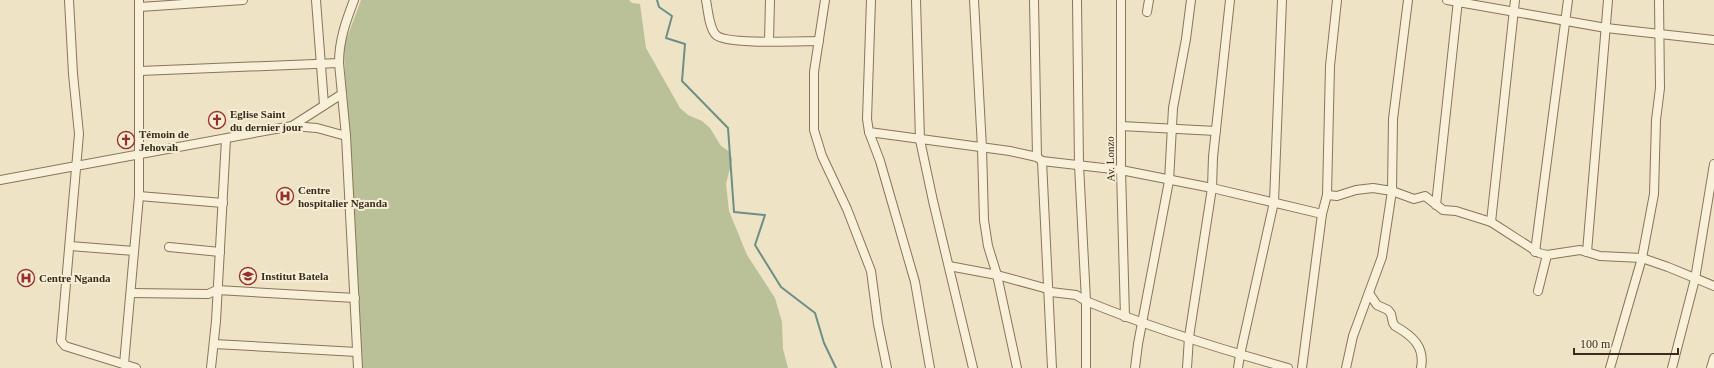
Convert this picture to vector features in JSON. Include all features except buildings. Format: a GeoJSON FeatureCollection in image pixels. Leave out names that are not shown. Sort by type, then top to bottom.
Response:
{"type":"FeatureCollection","features":[{"type":"Feature","properties":{"kind":"street"},"geometry":{"type":"LineString","coordinates":[[69,0],[73,74],[78,121],[77,167],[62,344],[136,368]]}},
{"type":"Feature","properties":{"kind":"street"},"geometry":{"type":"LineString","coordinates":[[124,364],[139,196],[140,4],[243,0]]}},
{"type":"Feature","properties":{"kind":"street"},"geometry":{"type":"LineString","coordinates":[[316,0],[324,105]]}},
{"type":"Feature","properties":{"kind":"street"},"geometry":{"type":"LineString","coordinates":[[354,0],[343,30],[339,51],[339,63],[346,136],[358,368]]}},
{"type":"Feature","properties":{"kind":"street"},"geometry":{"type":"LineString","coordinates":[[706,0],[713,32],[720,39],[741,41],[819,41]]}},
{"type":"Feature","properties":{"kind":"street"},"geometry":{"type":"LineString","coordinates":[[769,41],[770,0]]}},
{"type":"Feature","properties":{"kind":"street"},"geometry":{"type":"LineString","coordinates":[[825,0],[814,72],[814,130],[822,156],[871,271],[878,324],[887,368]]}},
{"type":"Feature","properties":{"kind":"street"},"geometry":{"type":"LineString","coordinates":[[871,0],[867,119],[869,132],[880,161],[915,282],[930,368]]}},
{"type":"Feature","properties":{"kind":"street"},"geometry":{"type":"LineString","coordinates":[[916,0],[920,140],[973,368]]}},
{"type":"Feature","properties":{"kind":"street"},"geometry":{"type":"LineString","coordinates":[[974,0],[982,148],[984,220],[988,246],[997,275],[1017,368]]}},
{"type":"Feature","properties":{"kind":"street"},"geometry":{"type":"LineString","coordinates":[[1034,0],[1040,159],[1052,368]]}},
{"type":"Feature","properties":{"kind":"street"},"geometry":{"type":"LineString","coordinates":[[1077,0],[1079,165],[1086,301],[1086,368]]}},
{"type":"Feature","properties":{"kind":"street","name":"Av. Lonzo"},"geometry":{"type":"LineString","coordinates":[[1121,0],[1121,170],[1125,317]]}},
{"type":"Feature","properties":{"kind":"street"},"geometry":{"type":"LineString","coordinates":[[1147,12],[1149,0]]}},
{"type":"Feature","properties":{"kind":"street"},"geometry":{"type":"LineString","coordinates":[[1135,368],[1142,322],[1169,181],[1173,108],[1186,39],[1191,0]]}},
{"type":"Feature","properties":{"kind":"street"},"geometry":{"type":"LineString","coordinates":[[1188,368],[1189,337],[1212,188],[1213,157],[1230,0]]}},
{"type":"Feature","properties":{"kind":"street"},"geometry":{"type":"LineString","coordinates":[[1238,368],[1274,202],[1282,0]]}},
{"type":"Feature","properties":{"kind":"street"},"geometry":{"type":"LineString","coordinates":[[1302,368],[1322,214],[1327,195],[1330,66],[1337,0]]}},
{"type":"Feature","properties":{"kind":"street"},"geometry":{"type":"LineString","coordinates":[[1346,368],[1353,336],[1382,257],[1392,190],[1393,119],[1408,0]]}},
{"type":"Feature","properties":{"kind":"street"},"geometry":{"type":"LineString","coordinates":[[1447,0],[1606,28],[1658,35],[1714,40]]}},
{"type":"Feature","properties":{"kind":"street"},"geometry":{"type":"LineString","coordinates":[[1490,222],[1515,0]]}},
{"type":"Feature","properties":{"kind":"street"},"geometry":{"type":"LineString","coordinates":[[1536,252],[1568,0]]}},
{"type":"Feature","properties":{"kind":"street"},"geometry":{"type":"LineString","coordinates":[[1587,252],[1608,0]]}},
{"type":"Feature","properties":{"kind":"street"},"geometry":{"type":"LineString","coordinates":[[1610,368],[1642,258],[1654,194],[1655,126],[1660,88],[1658,35],[1659,0]]}},
{"type":"Feature","properties":{"kind":"street"},"geometry":{"type":"LineString","coordinates":[[1436,205],[1458,1]]}},
{"type":"Feature","properties":{"kind":"street"},"geometry":{"type":"LineString","coordinates":[[140,71],[339,63]]}},
{"type":"Feature","properties":{"kind":"street"},"geometry":{"type":"LineString","coordinates":[[292,126],[342,94]]}},
{"type":"Feature","properties":{"kind":"street"},"geometry":{"type":"LineString","coordinates":[[0,180],[77,167],[292,126],[317,128],[346,136]]}},
{"type":"Feature","properties":{"kind":"street"},"geometry":{"type":"LineString","coordinates":[[1121,126],[1216,131]]}},
{"type":"Feature","properties":{"kind":"street"},"geometry":{"type":"LineString","coordinates":[[869,132],[1010,151],[1040,159],[1121,170],[1169,181],[1212,188],[1322,214]]}},
{"type":"Feature","properties":{"kind":"street"},"geometry":{"type":"LineString","coordinates":[[211,368],[214,344],[226,139]]}},
{"type":"Feature","properties":{"kind":"street"},"geometry":{"type":"LineString","coordinates":[[1672,368],[1696,279],[1714,164]]}},
{"type":"Feature","properties":{"kind":"street"},"geometry":{"type":"LineString","coordinates":[[1327,195],[1337,196],[1356,190],[1373,188],[1392,190],[1414,199],[1425,196],[1443,210],[1456,211],[1490,222],[1536,252],[1547,255],[1580,250],[1600,256],[1642,258],[1714,286]]}},
{"type":"Feature","properties":{"kind":"street"},"geometry":{"type":"LineString","coordinates":[[139,196],[223,203]]}},
{"type":"Feature","properties":{"kind":"street"},"geometry":{"type":"LineString","coordinates":[[70,246],[134,250]]}},
{"type":"Feature","properties":{"kind":"street"},"geometry":{"type":"LineString","coordinates":[[169,247],[220,252]]}},
{"type":"Feature","properties":{"kind":"street"},"geometry":{"type":"LineString","coordinates":[[1538,291],[1547,255]]}},
{"type":"Feature","properties":{"kind":"street"},"geometry":{"type":"LineString","coordinates":[[949,266],[997,275],[1048,289],[1051,292],[1080,296],[1086,301],[1125,317],[1288,368]]}},
{"type":"Feature","properties":{"kind":"street"},"geometry":{"type":"LineString","coordinates":[[131,293],[208,294],[217,290],[355,298]]}},
{"type":"Feature","properties":{"kind":"street"},"geometry":{"type":"LineString","coordinates":[[1369,293],[1377,305],[1388,310],[1395,326],[1417,342],[1422,356],[1421,368]]}},
{"type":"Feature","properties":{"kind":"street"},"geometry":{"type":"LineString","coordinates":[[214,344],[357,352]]}},
{"type":"Feature","properties":{"kind":"street"},"geometry":{"type":"LineString","coordinates":[[1710,368],[1714,358]]}},
{"type":"Feature","properties":{"kind":"green space"},"geometry":{"type":"Polygon","coordinates":[[[361,0],[629,0],[632,3],[640,4],[646,48],[680,108],[688,115],[702,121],[710,128],[721,146],[730,152],[732,160],[726,184],[729,211],[747,255],[775,298],[782,322],[783,349],[788,368],[361,368],[344,54],[345,43],[361,0]]]}},
{"type":"Feature","properties":{"kind":"waterway"},"geometry":{"type":"LineString","coordinates":[[657,0],[659,7],[672,16],[666,38],[685,44],[682,81],[728,128],[734,212],[765,215],[755,245],[781,287],[815,313],[824,343],[836,368]]}},
{"type":"Feature","properties":{"kind":"place","name":"Eglise Saint du dernier jour"},"geometry":{"type":"Point","coordinates":[217,120]}},
{"type":"Feature","properties":{"kind":"place","name":"Témoin de Jehovah"},"geometry":{"type":"Point","coordinates":[126,140]}},
{"type":"Feature","properties":{"kind":"place","name":"Centre hospitalier Nganda"},"geometry":{"type":"Point","coordinates":[285,196]}},
{"type":"Feature","properties":{"kind":"place","name":"Institut Batela"},"geometry":{"type":"Point","coordinates":[248,276]}},
{"type":"Feature","properties":{"kind":"place","name":"Centre Nganda"},"geometry":{"type":"Point","coordinates":[26,278]}}]}
